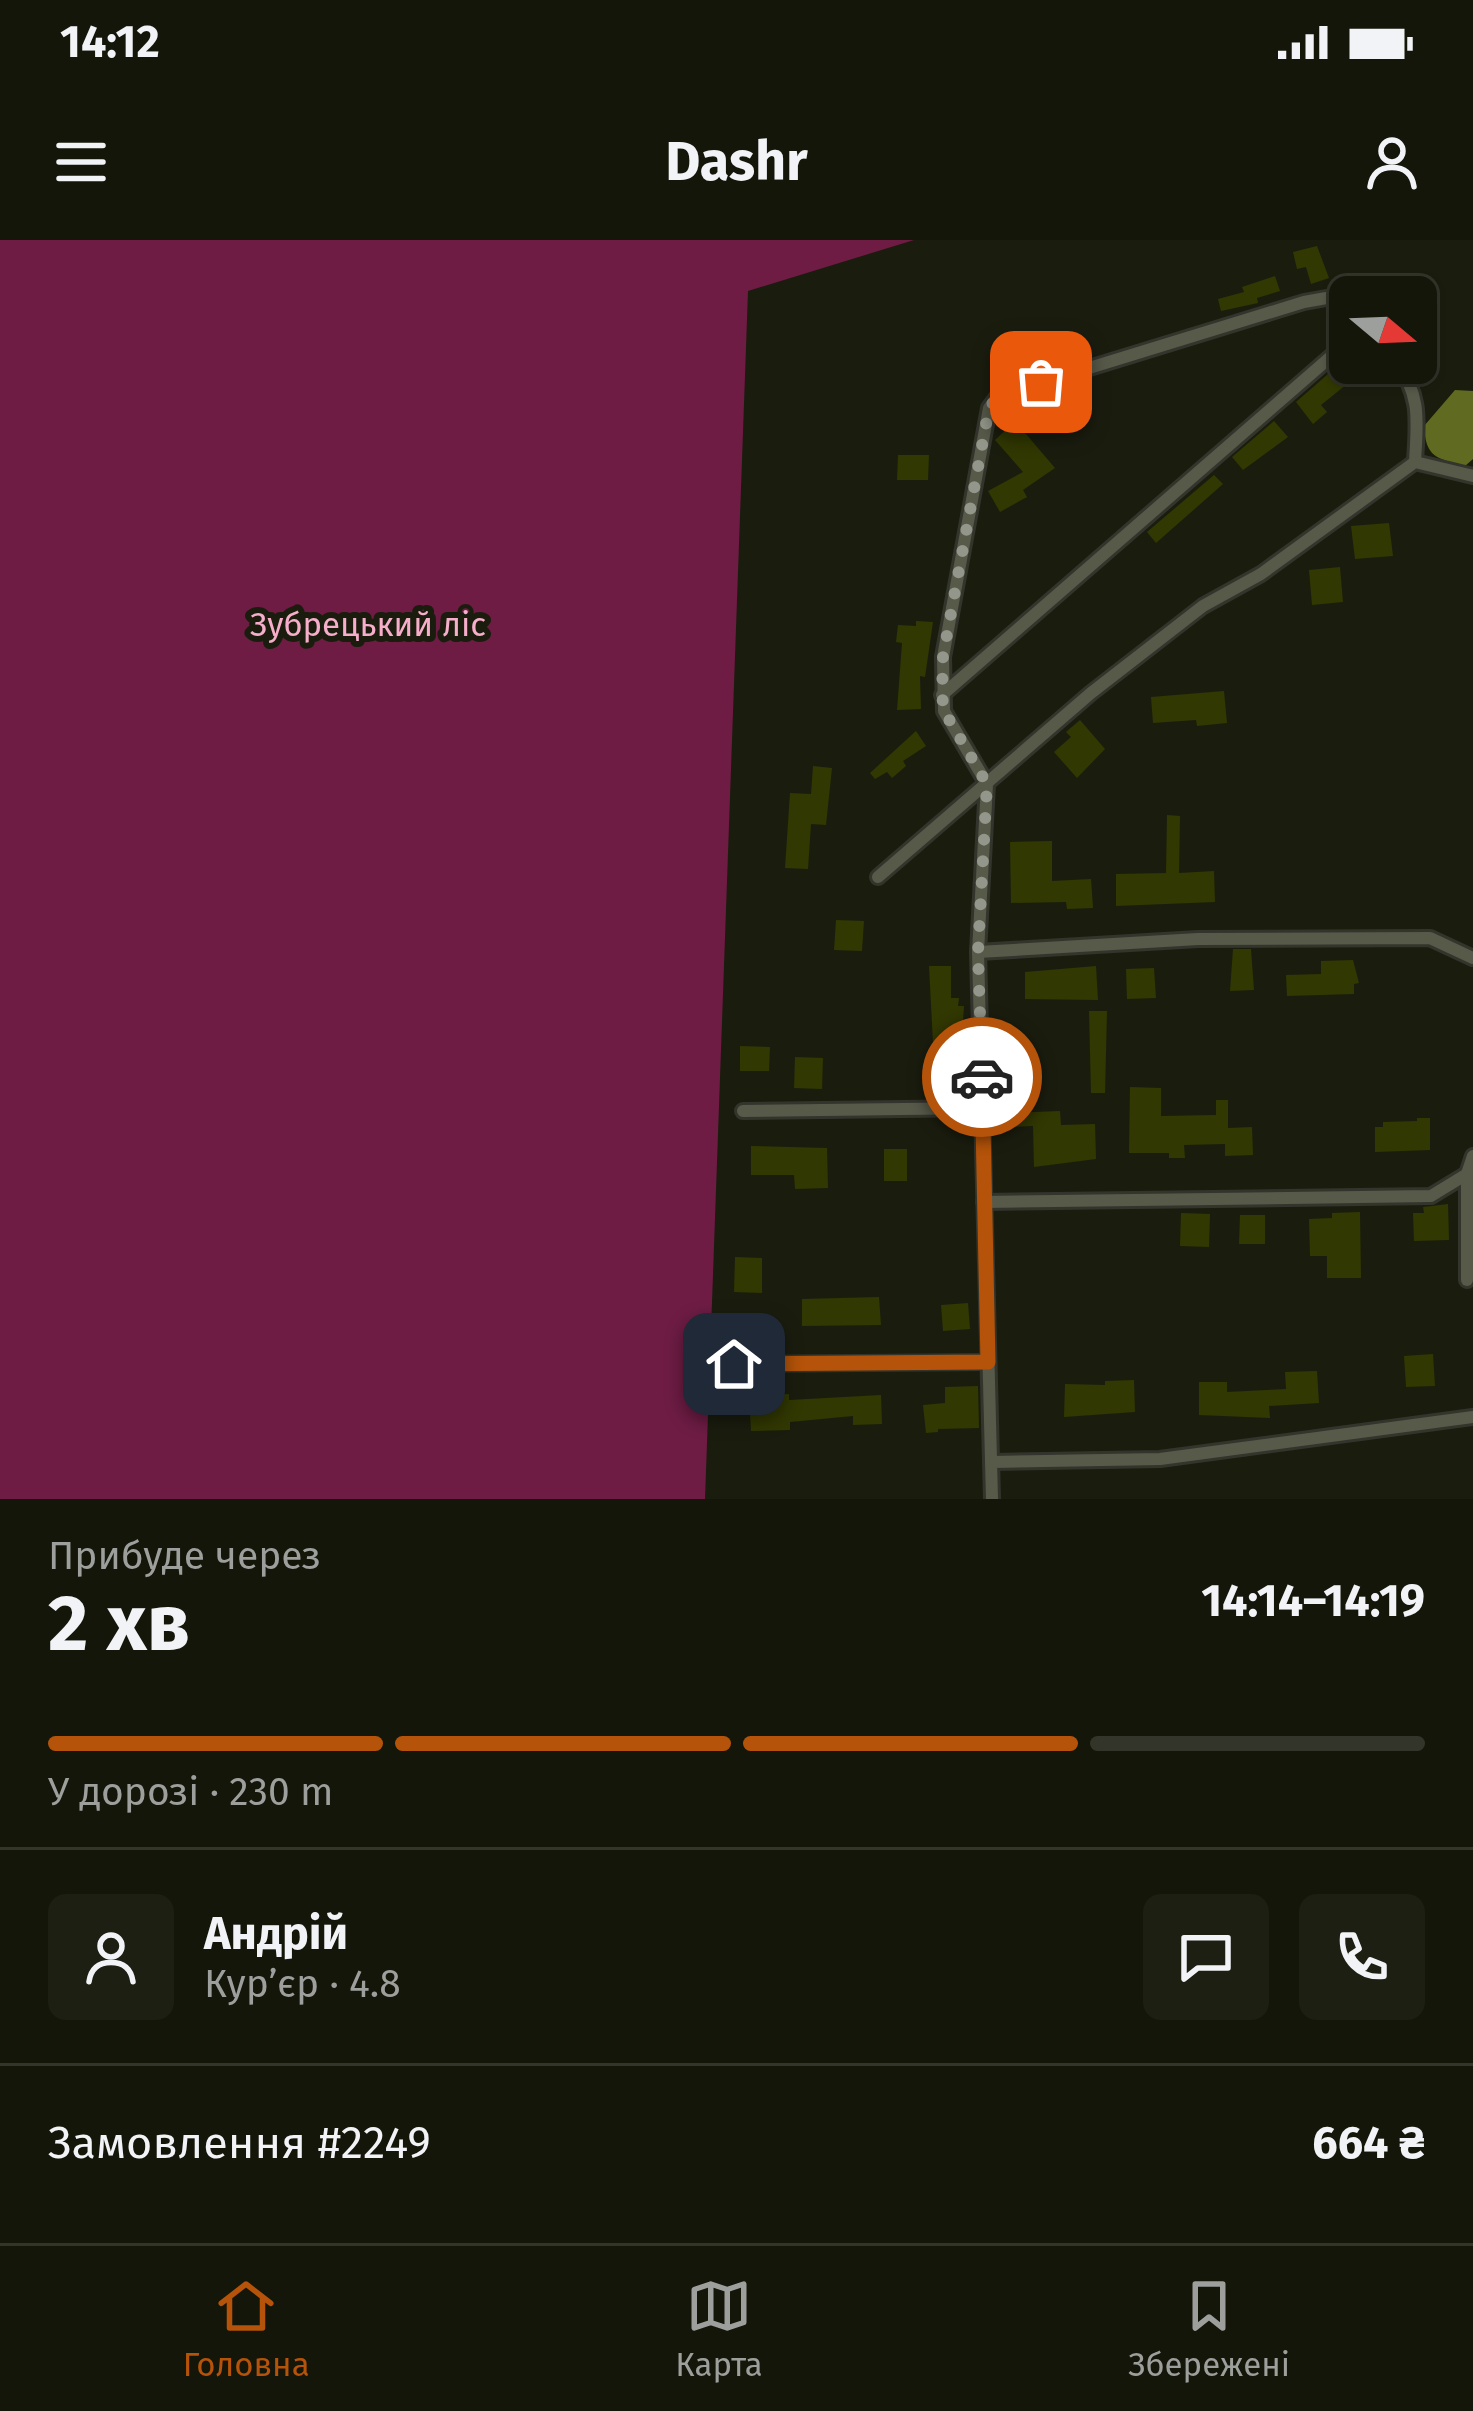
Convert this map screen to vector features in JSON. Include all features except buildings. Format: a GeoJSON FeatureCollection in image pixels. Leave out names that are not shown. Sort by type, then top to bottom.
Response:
{"type":"FeatureCollection","features":[{"type":"Feature","properties":{"kind":"street"},"geometry":{"type":"LineString","coordinates":[[992,1499],[978,952],[987,784],[944,711],[942,695],[943,656],[989,408],[998,396],[1329,298]]}},
{"type":"Feature","properties":{"kind":"street"},"geometry":{"type":"LineString","coordinates":[[942,695],[1329,358]]}},
{"type":"Feature","properties":{"kind":"street"},"geometry":{"type":"LineString","coordinates":[[1411,384],[1418,401],[1414,462]]}},
{"type":"Feature","properties":{"kind":"street"},"geometry":{"type":"LineString","coordinates":[[878,877],[1091,693],[1202,606],[1261,574],[1414,462],[1473,476]]}},
{"type":"Feature","properties":{"kind":"street"},"geometry":{"type":"LineString","coordinates":[[978,952],[1198,939],[1430,938],[1473,958]]}},
{"type":"Feature","properties":{"kind":"street"},"geometry":{"type":"LineString","coordinates":[[743,1111],[983,1108]]}},
{"type":"Feature","properties":{"kind":"street"},"geometry":{"type":"LineString","coordinates":[[1467,1280],[1467,1174],[1473,1156]]}},
{"type":"Feature","properties":{"kind":"street"},"geometry":{"type":"LineString","coordinates":[[984,1202],[1431,1196],[1467,1174]]}},
{"type":"Feature","properties":{"kind":"street"},"geometry":{"type":"LineString","coordinates":[[734,1364],[988,1362]]}},
{"type":"Feature","properties":{"kind":"street"},"geometry":{"type":"LineString","coordinates":[[992,1462],[1160,1459],[1473,1417]]}},
{"type":"Feature","properties":{"kind":"green space","name":"Зубрецький ліс"},"geometry":{"type":"Polygon","coordinates":[[[0,240],[914,240],[748,291],[705,1499],[0,1499],[0,240]]]}},
{"type":"Feature","properties":{"kind":"shaded area"},"geometry":{"type":"Polygon","coordinates":[[[1455,390],[1473,391],[1473,459],[1465,466],[1434,455],[1425,437],[1424,426],[1455,390]]]}},
{"type":"Feature","properties":{"kind":"way so far"},"geometry":{"type":"LineString","coordinates":[[982,1077],[978,952],[987,784],[944,711],[943,656],[989,408],[998,396],[1041,382]]}},
{"type":"Feature","properties":{"kind":"route"},"geometry":{"type":"LineString","coordinates":[[734,1364],[988,1362],[982,1077]]}}]}
